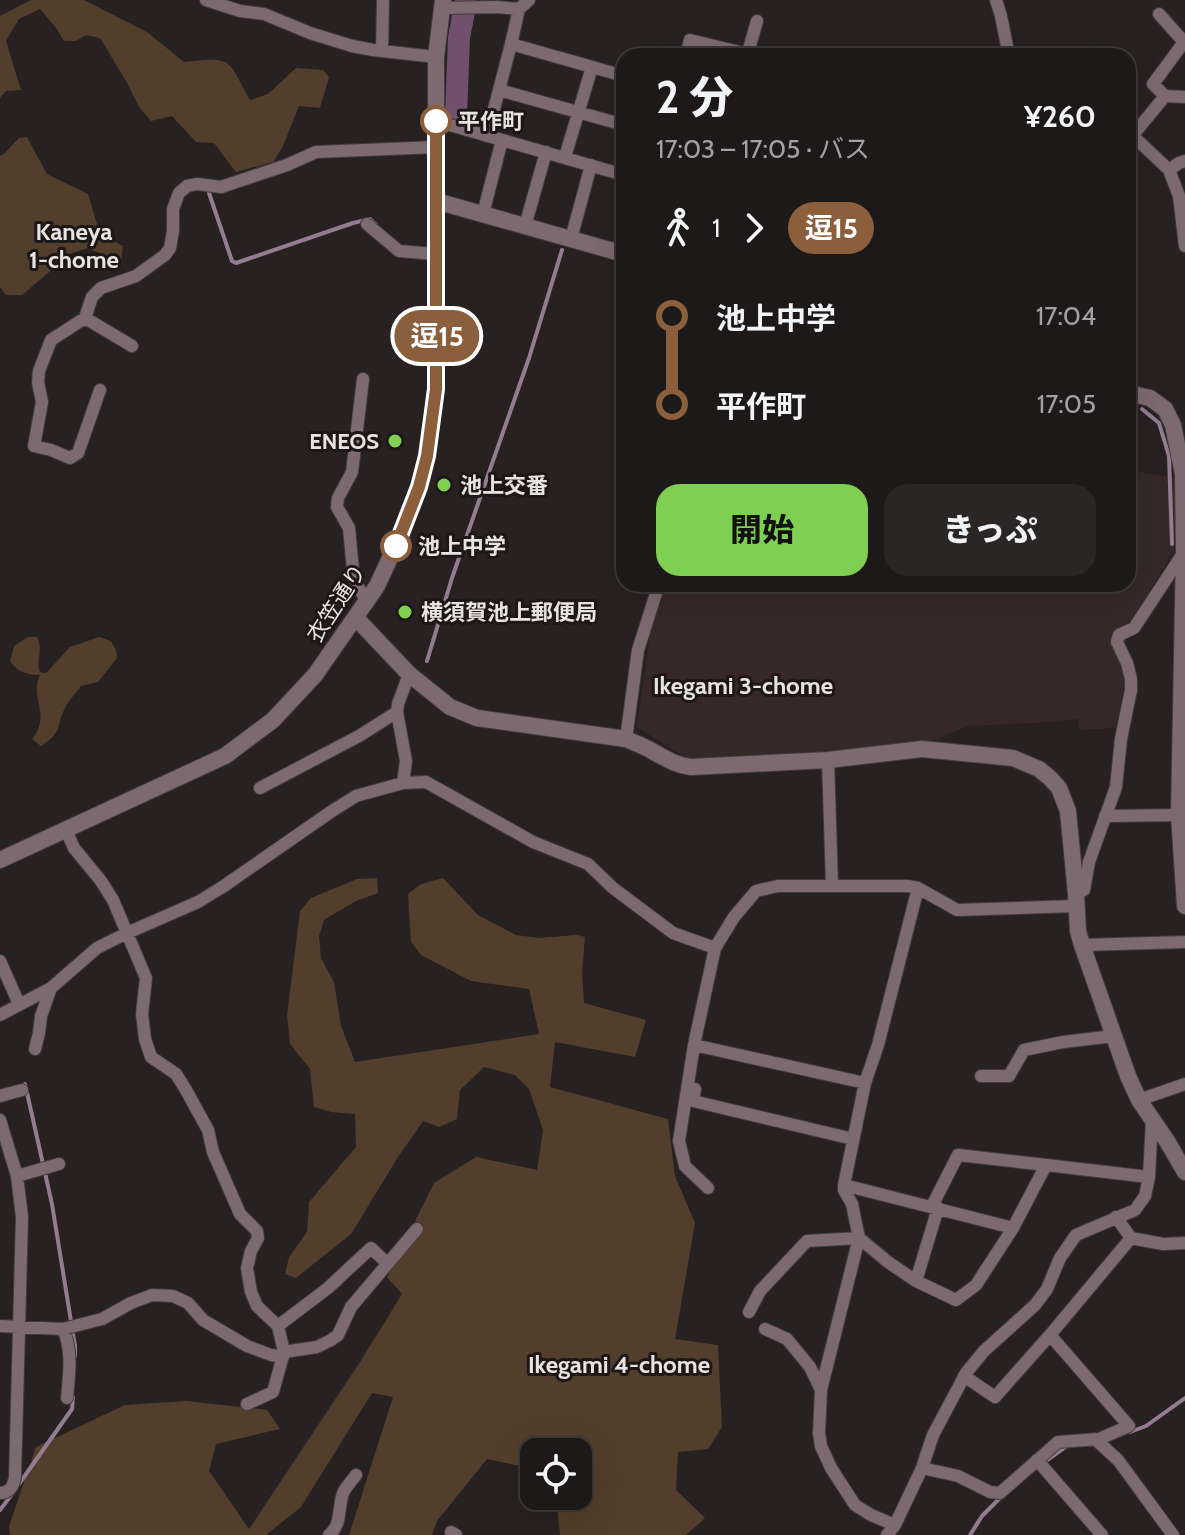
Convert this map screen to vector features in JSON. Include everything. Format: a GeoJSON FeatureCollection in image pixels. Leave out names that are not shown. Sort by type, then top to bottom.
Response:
{"type":"FeatureCollection","features":[{"type":"Feature","properties":{"kind":"street"},"geometry":{"type":"LineString","coordinates":[[206,0],[240,11],[264,14],[352,46],[436,57]]}},
{"type":"Feature","properties":{"kind":"street"},"geometry":{"type":"LineString","coordinates":[[382,51],[383,0]]}},
{"type":"Feature","properties":{"kind":"street"},"geometry":{"type":"LineString","coordinates":[[996,0],[1007,48]]}},
{"type":"Feature","properties":{"kind":"street"},"geometry":{"type":"LineString","coordinates":[[442,4],[497,7],[524,4],[487,136]]}},
{"type":"Feature","properties":{"kind":"street","name":"衣笠通り"},"geometry":{"type":"LineString","coordinates":[[0,860],[225,756],[273,720],[315,675],[377,586],[419,487],[427,456],[436,389],[436,57],[442,4]]}},
{"type":"Feature","properties":{"kind":"street"},"geometry":{"type":"LineString","coordinates":[[1159,14],[1184,42],[1153,84],[1165,96],[1185,97]]}},
{"type":"Feature","properties":{"kind":"street"},"geometry":{"type":"LineString","coordinates":[[751,48],[757,21]]}},
{"type":"Feature","properties":{"kind":"street"},"geometry":{"type":"LineString","coordinates":[[688,48],[690,40],[722,48]]}},
{"type":"Feature","properties":{"kind":"street"},"geometry":{"type":"LineString","coordinates":[[511,44],[616,74]]}},
{"type":"Feature","properties":{"kind":"street"},"geometry":{"type":"LineString","coordinates":[[565,157],[592,67]]}},
{"type":"Feature","properties":{"kind":"street"},"geometry":{"type":"LineString","coordinates":[[499,90],[616,123]]}},
{"type":"Feature","properties":{"kind":"street"},"geometry":{"type":"LineString","coordinates":[[1136,127],[1165,96]]}},
{"type":"Feature","properties":{"kind":"street"},"geometry":{"type":"LineString","coordinates":[[436,121],[616,173]]}},
{"type":"Feature","properties":{"kind":"street"},"geometry":{"type":"LineString","coordinates":[[1136,139],[1169,170],[1179,196],[1185,246]]}},
{"type":"Feature","properties":{"kind":"street"},"geometry":{"type":"LineString","coordinates":[[483,214],[502,140]]}},
{"type":"Feature","properties":{"kind":"street"},"geometry":{"type":"LineString","coordinates":[[100,390],[78,453],[70,458],[34,446],[42,402],[39,371],[51,340],[85,318],[92,297],[101,288],[136,276],[170,248],[173,209],[179,193],[187,186],[221,187],[316,152],[437,147]]}},
{"type":"Feature","properties":{"kind":"street"},"geometry":{"type":"LineString","coordinates":[[525,226],[546,152]]}},
{"type":"Feature","properties":{"kind":"street"},"geometry":{"type":"LineString","coordinates":[[1169,170],[1185,161]]}},
{"type":"Feature","properties":{"kind":"street"},"geometry":{"type":"LineString","coordinates":[[571,239],[591,165]]}},
{"type":"Feature","properties":{"kind":"street"},"geometry":{"type":"LineString","coordinates":[[436,201],[616,252]]}},
{"type":"Feature","properties":{"kind":"street"},"geometry":{"type":"LineString","coordinates":[[367,224],[399,251],[435,254]]}},
{"type":"Feature","properties":{"kind":"street"},"geometry":{"type":"LineString","coordinates":[[85,318],[132,346]]}},
{"type":"Feature","properties":{"kind":"street"},"geometry":{"type":"LineString","coordinates":[[363,379],[352,472],[338,498],[337,507],[349,528],[354,581],[367,601]]}},
{"type":"Feature","properties":{"kind":"street"},"geometry":{"type":"LineString","coordinates":[[1136,395],[1150,398],[1165,409],[1182,450],[1185,500],[1182,815],[1185,906]]}},
{"type":"Feature","properties":{"kind":"street"},"geometry":{"type":"LineString","coordinates":[[708,1188],[685,1166],[679,1141],[694,1045],[715,948],[734,917],[756,891],[778,886],[908,886],[918,888],[957,910],[1076,900],[1084,890],[1089,862],[1116,787],[1131,690],[1127,663],[1117,642],[1119,635],[1134,628],[1184,551]]}},
{"type":"Feature","properties":{"kind":"street"},"geometry":{"type":"LineString","coordinates":[[626,739],[638,650],[656,592]]}},
{"type":"Feature","properties":{"kind":"street"},"geometry":{"type":"LineString","coordinates":[[356,618],[409,674],[450,707],[477,718],[626,739],[679,766],[828,760],[922,749],[1013,758],[1039,769],[1059,788],[1068,811],[1078,931],[1114,1036],[1139,1100],[1185,1172]]}},
{"type":"Feature","properties":{"kind":"street"},"geometry":{"type":"LineString","coordinates":[[403,783],[406,761],[397,712],[409,674]]}},
{"type":"Feature","properties":{"kind":"street"},"geometry":{"type":"LineString","coordinates":[[260,788],[359,736],[397,712]]}},
{"type":"Feature","properties":{"kind":"street"},"geometry":{"type":"LineString","coordinates":[[828,760],[832,885]]}},
{"type":"Feature","properties":{"kind":"street"},"geometry":{"type":"LineString","coordinates":[[0,1015],[51,988],[97,948],[198,902],[356,796],[403,783],[426,782],[533,842],[588,864],[613,888],[673,933],[715,948]]}},
{"type":"Feature","properties":{"kind":"street"},"geometry":{"type":"LineString","coordinates":[[1105,816],[1182,815]]}},
{"type":"Feature","properties":{"kind":"street"},"geometry":{"type":"LineString","coordinates":[[66,830],[74,848],[113,900],[146,978],[142,1014],[151,1057],[176,1074],[186,1090],[208,1130],[213,1152],[240,1214],[257,1231],[258,1238],[247,1268],[251,1292],[257,1306],[278,1326],[284,1354],[273,1392],[247,1404]]}},
{"type":"Feature","properties":{"kind":"street"},"geometry":{"type":"LineString","coordinates":[[918,888],[878,1045],[865,1083],[844,1185],[852,1204],[859,1238],[821,1390],[821,1446],[855,1505],[891,1530],[922,1468],[933,1435],[964,1376],[984,1351],[1035,1305],[1076,1235],[1135,1210],[1145,1196],[1152,1120]]}},
{"type":"Feature","properties":{"kind":"street"},"geometry":{"type":"LineString","coordinates":[[1082,945],[1185,942]]}},
{"type":"Feature","properties":{"kind":"street"},"geometry":{"type":"LineString","coordinates":[[0,961],[19,1004]]}},
{"type":"Feature","properties":{"kind":"street"},"geometry":{"type":"LineString","coordinates":[[35,1049],[41,1016],[51,988]]}},
{"type":"Feature","properties":{"kind":"street"},"geometry":{"type":"LineString","coordinates":[[981,1076],[1009,1076],[1024,1050],[1114,1036]]}},
{"type":"Feature","properties":{"kind":"street"},"geometry":{"type":"LineString","coordinates":[[694,1045],[865,1083]]}},
{"type":"Feature","properties":{"kind":"street"},"geometry":{"type":"LineString","coordinates":[[689,1081],[696,1082],[693,1101],[853,1139]]}},
{"type":"Feature","properties":{"kind":"street"},"geometry":{"type":"LineString","coordinates":[[1139,1100],[1185,1084]]}},
{"type":"Feature","properties":{"kind":"street"},"geometry":{"type":"LineString","coordinates":[[0,1096],[22,1090]]}},
{"type":"Feature","properties":{"kind":"street"},"geometry":{"type":"LineString","coordinates":[[0,1120],[17,1176],[22,1217],[15,1478],[11,1488],[0,1493]]}},
{"type":"Feature","properties":{"kind":"street"},"geometry":{"type":"LineString","coordinates":[[916,1281],[935,1207],[958,1155],[1149,1177]]}},
{"type":"Feature","properties":{"kind":"street"},"geometry":{"type":"LineString","coordinates":[[17,1176],[59,1164]]}},
{"type":"Feature","properties":{"kind":"street"},"geometry":{"type":"LineString","coordinates":[[749,1312],[760,1291],[807,1241],[859,1238],[916,1281],[956,1300],[976,1285],[1013,1228],[1046,1165]]}},
{"type":"Feature","properties":{"kind":"street"},"geometry":{"type":"LineString","coordinates":[[844,1185],[1013,1228]]}},
{"type":"Feature","properties":{"kind":"street"},"geometry":{"type":"LineString","coordinates":[[1116,1217],[1131,1238],[1163,1244],[1185,1243]]}},
{"type":"Feature","properties":{"kind":"street"},"geometry":{"type":"LineString","coordinates":[[0,1326],[63,1329],[102,1319],[152,1295],[173,1296],[188,1303],[203,1320],[247,1346],[271,1355],[317,1347],[338,1335],[351,1307],[417,1229]]}},
{"type":"Feature","properties":{"kind":"street"},"geometry":{"type":"LineString","coordinates":[[964,1376],[995,1397],[1131,1238]]}},
{"type":"Feature","properties":{"kind":"street"},"geometry":{"type":"LineString","coordinates":[[278,1326],[328,1288],[371,1248],[388,1264]]}},
{"type":"Feature","properties":{"kind":"street"},"geometry":{"type":"LineString","coordinates":[[63,1329],[68,1339],[70,1357],[67,1398]]}},
{"type":"Feature","properties":{"kind":"street"},"geometry":{"type":"LineString","coordinates":[[765,1329],[787,1339],[810,1367],[821,1390]]}},
{"type":"Feature","properties":{"kind":"street"},"geometry":{"type":"LineString","coordinates":[[922,1468],[958,1476],[990,1492],[1000,1493],[1058,1442],[1095,1439],[1129,1426],[1050,1335]]}},
{"type":"Feature","properties":{"kind":"street"},"geometry":{"type":"LineString","coordinates":[[1095,1439],[1118,1460],[1173,1535]]}},
{"type":"Feature","properties":{"kind":"street"},"geometry":{"type":"LineString","coordinates":[[1037,1460],[1102,1535]]}},
{"type":"Feature","properties":{"kind":"street"},"geometry":{"type":"LineString","coordinates":[[329,1535],[337,1524],[344,1492],[356,1475]]}},
{"type":"Feature","properties":{"kind":"shaded area"},"geometry":{"type":"Polygon","coordinates":[[[31,0],[84,0],[147,32],[184,62],[212,60],[227,63],[250,100],[268,94],[296,68],[323,70],[329,77],[320,108],[299,106],[273,162],[236,172],[214,143],[196,142],[172,116],[151,121],[139,107],[100,38],[86,35],[76,41],[64,41],[40,9],[19,19],[6,41],[21,90],[6,91],[0,98],[0,16],[31,0]]]}},
{"type":"Feature","properties":{"kind":"shaded area"},"geometry":{"type":"Polygon","coordinates":[[[27,137],[47,174],[88,194],[100,234],[123,246],[121,263],[88,248],[72,253],[22,295],[6,295],[0,287],[0,156],[19,138],[27,137]]]}},
{"type":"Feature","properties":{"kind":"shaded area"},"geometry":{"type":"Polygon","coordinates":[[[1136,471],[1174,478],[1174,550],[1141,606],[1130,621],[1111,636],[1117,646],[1114,652],[1124,682],[1116,728],[1079,730],[1078,719],[968,726],[926,744],[916,741],[813,755],[687,759],[637,727],[650,633],[664,592],[1136,592],[1136,471]]]}},
{"type":"Feature","properties":{"kind":"shaded area"},"geometry":{"type":"Polygon","coordinates":[[[28,637],[37,637],[39,642],[40,672],[46,673],[70,647],[99,637],[111,641],[117,658],[98,682],[81,686],[65,708],[56,732],[41,746],[32,739],[40,722],[37,683],[40,675],[23,672],[10,661],[14,646],[28,637]]]}},
{"type":"Feature","properties":{"kind":"shaded area"},"geometry":{"type":"Polygon","coordinates":[[[377,878],[378,893],[356,901],[324,920],[319,936],[321,958],[334,982],[341,1026],[355,1062],[539,1034],[529,989],[471,981],[421,955],[411,942],[408,894],[421,884],[443,878],[478,915],[516,935],[585,937],[582,972],[584,1003],[646,1020],[635,1057],[555,1042],[550,1087],[668,1119],[675,1176],[695,1223],[675,1339],[718,1345],[722,1427],[708,1449],[678,1452],[676,1490],[705,1518],[686,1535],[560,1535],[557,1510],[592,1510],[592,1438],[520,1438],[520,1466],[487,1459],[437,1521],[432,1535],[349,1535],[393,1397],[372,1393],[301,1507],[266,1535],[10,1535],[9,1526],[36,1447],[125,1405],[186,1401],[267,1410],[280,1429],[216,1444],[209,1471],[249,1529],[402,1294],[387,1277],[434,1183],[476,1157],[537,1170],[543,1130],[529,1089],[515,1075],[484,1067],[460,1090],[457,1119],[439,1127],[423,1121],[351,1234],[296,1278],[285,1274],[289,1257],[307,1232],[309,1202],[356,1147],[355,1114],[314,1107],[310,1069],[290,1044],[287,1015],[300,911],[311,898],[357,879],[377,878]]]}},
{"type":"Feature","properties":{"kind":"waterway"},"geometry":{"type":"LineString","coordinates":[[456,114],[459,38],[466,0]]}},
{"type":"Feature","properties":{"kind":"waterway"},"geometry":{"type":"LineString","coordinates":[[209,193],[232,261],[236,263],[353,223],[370,219],[376,225]]}},
{"type":"Feature","properties":{"kind":"waterway"},"geometry":{"type":"LineString","coordinates":[[427,661],[562,250]]}},
{"type":"Feature","properties":{"kind":"waterway"},"geometry":{"type":"LineString","coordinates":[[1142,409],[1159,423],[1169,456],[1172,544]]}},
{"type":"Feature","properties":{"kind":"waterway"},"geometry":{"type":"LineString","coordinates":[[25,1084],[52,1204],[75,1356]]}},
{"type":"Feature","properties":{"kind":"waterway"},"geometry":{"type":"LineString","coordinates":[[19,1484],[72,1409],[73,1397]]}},
{"type":"Feature","properties":{"kind":"waterway"},"geometry":{"type":"LineString","coordinates":[[1130,1432],[1146,1426],[1185,1398]]}},
{"type":"Feature","properties":{"kind":"waterway"},"geometry":{"type":"LineString","coordinates":[[1042,1464],[1067,1446]]}},
{"type":"Feature","properties":{"kind":"waterway"},"geometry":{"type":"LineString","coordinates":[[0,1510],[12,1494]]}},
{"type":"Feature","properties":{"kind":"waterway"},"geometry":{"type":"LineString","coordinates":[[970,1535],[982,1516],[1001,1497]]}},
{"type":"Feature","properties":{"kind":"bus line","name":"逗15"},"geometry":{"type":"LineString","coordinates":[[396,546],[419,487],[427,456],[436,389],[436,121]]}},
{"type":"Feature","properties":{"kind":"place","name":"平作町"},"geometry":{"type":"Point","coordinates":[436,121]}},
{"type":"Feature","properties":{"kind":"place","name":"ENEOS"},"geometry":{"type":"Point","coordinates":[395,441]}},
{"type":"Feature","properties":{"kind":"place","name":"池上交番"},"geometry":{"type":"Point","coordinates":[444,485]}},
{"type":"Feature","properties":{"kind":"place","name":"池上中学"},"geometry":{"type":"Point","coordinates":[396,546]}},
{"type":"Feature","properties":{"kind":"place","name":"横須賀池上郵便局"},"geometry":{"type":"Point","coordinates":[405,612]}},
{"type":"Feature","properties":{"kind":"district","name":"Kaneya 1-chome"},"geometry":{"type":"Point","coordinates":[74,246]}},
{"type":"Feature","properties":{"kind":"district","name":"Ikegami 3-chome"},"geometry":{"type":"Point","coordinates":[743,686]}},
{"type":"Feature","properties":{"kind":"district","name":"Ikegami 4-chome"},"geometry":{"type":"Point","coordinates":[619,1365]}}]}
